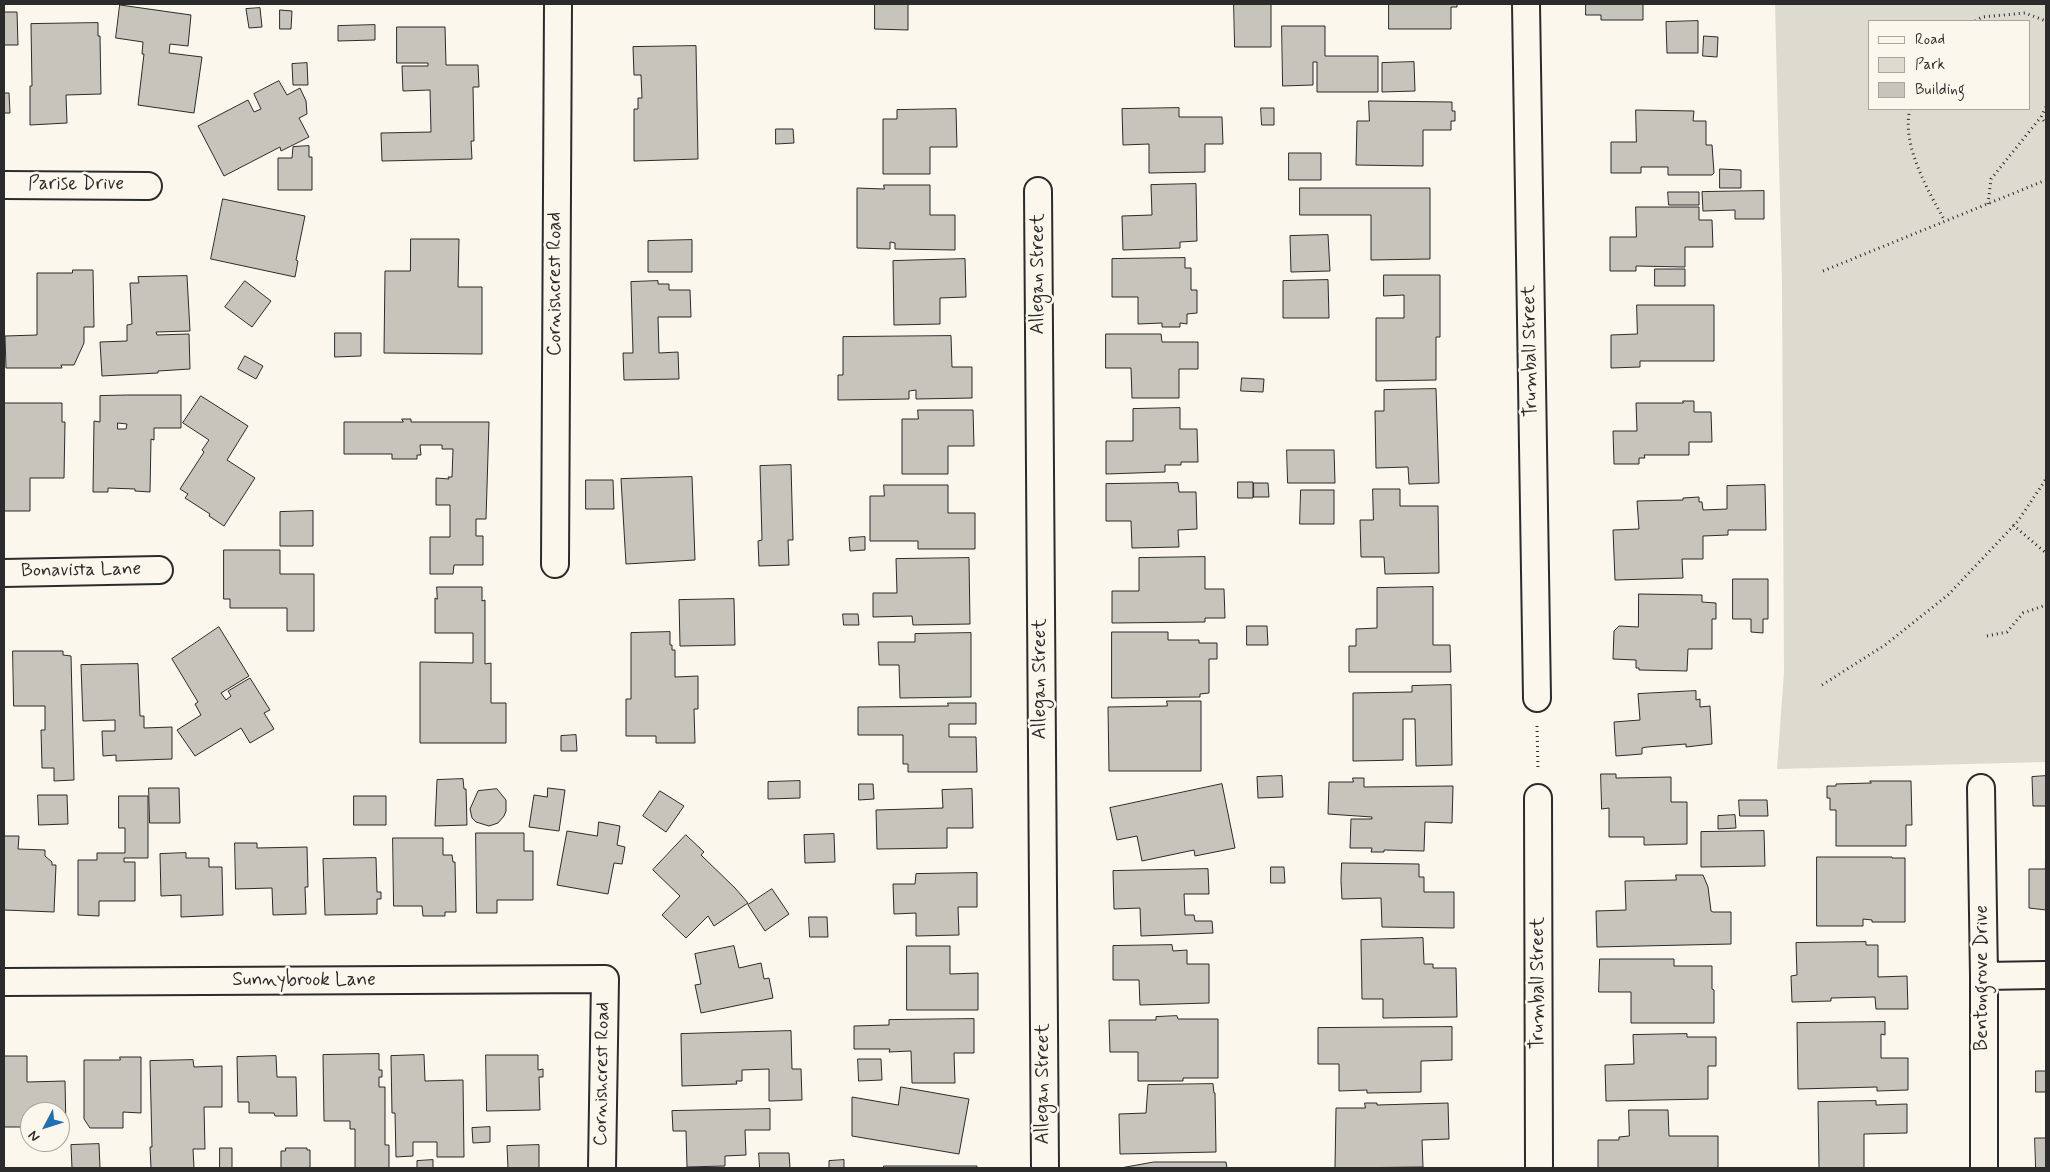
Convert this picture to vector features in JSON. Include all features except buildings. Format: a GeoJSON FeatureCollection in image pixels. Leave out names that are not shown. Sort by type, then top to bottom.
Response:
{"type":"FeatureCollection","features":[{"type":"Feature","properties":{"kind":"street","name":"Cornishcrest Road"},"geometry":{"type":"LineString","coordinates":[[554,564],[558,4]]}},
{"type":"Feature","properties":{"kind":"street","name":"Trumball Street"},"geometry":{"type":"LineString","coordinates":[[1526,4],[1537,698]]}},
{"type":"Feature","properties":{"kind":"street","name":"Parise Drive"},"geometry":{"type":"LineString","coordinates":[[4,185],[148,186]]}},
{"type":"Feature","properties":{"kind":"street","name":"Allegan Street"},"geometry":{"type":"LineString","coordinates":[[1038,191],[1045,1168]]}},
{"type":"Feature","properties":{"kind":"street","name":"Bonavista Lane"},"geometry":{"type":"LineString","coordinates":[[4,573],[159,570]]}},
{"type":"Feature","properties":{"kind":"street","name":"Bentongrove Drive"},"geometry":{"type":"LineString","coordinates":[[1980,788],[1984,976],[1984,1168]]}},
{"type":"Feature","properties":{"kind":"street","name":"Trumball Street"},"geometry":{"type":"LineString","coordinates":[[1538,798],[1539,1168]]}},
{"type":"Feature","properties":{"kind":"street"},"geometry":{"type":"LineString","coordinates":[[1984,976],[2046,975]]}},
{"type":"Feature","properties":{"kind":"street","name":"Cornishcrest Road"},"geometry":{"type":"LineString","coordinates":[[602,1168],[605,979]]}},
{"type":"Feature","properties":{"kind":"street","name":"Sunnybrook Lane"},"geometry":{"type":"LineString","coordinates":[[4,982],[605,979]]}},
{"type":"Feature","properties":{"kind":"path"},"geometry":{"type":"LineString","coordinates":[[1977,20],[1982,17],[2025,13],[2046,21]]}},
{"type":"Feature","properties":{"kind":"path"},"geometry":{"type":"LineString","coordinates":[[1988,204],[1991,179],[2041,117],[2046,107]]}},
{"type":"Feature","properties":{"kind":"path"},"geometry":{"type":"LineString","coordinates":[[1910,110],[1907,119],[1916,164],[1945,221]]}},
{"type":"Feature","properties":{"kind":"path"},"geometry":{"type":"LineString","coordinates":[[2041,117],[2046,124]]}},
{"type":"Feature","properties":{"kind":"path"},"geometry":{"type":"LineString","coordinates":[[1823,271],[2046,180]]}},
{"type":"Feature","properties":{"kind":"path"},"geometry":{"type":"LineString","coordinates":[[1822,686],[1885,645],[1948,595],[2013,525],[2046,480]]}},
{"type":"Feature","properties":{"kind":"path"},"geometry":{"type":"LineString","coordinates":[[2013,525],[2046,553]]}},
{"type":"Feature","properties":{"kind":"path"},"geometry":{"type":"LineString","coordinates":[[1987,636],[2008,632],[2023,613],[2046,605]]}},
{"type":"Feature","properties":{"kind":"path"},"geometry":{"type":"LineString","coordinates":[[1537,698],[1538,798]]}},
{"type":"Feature","properties":{"kind":"green space"},"geometry":{"type":"Polygon","coordinates":[[[1775,4],[2046,4],[2046,762],[1777,769],[1784,672],[1782,281],[1775,4]]]}}]}
